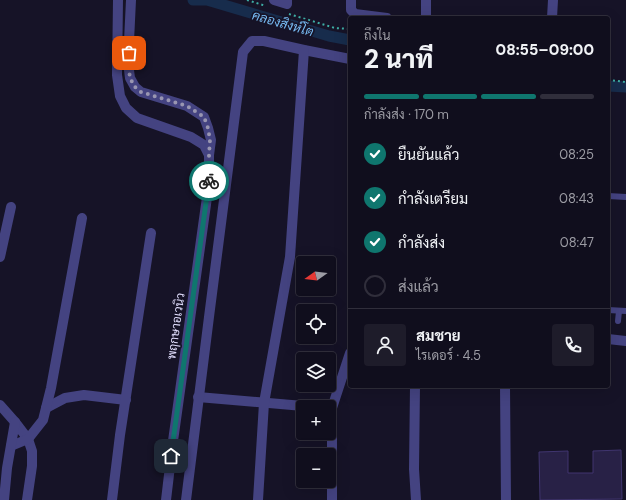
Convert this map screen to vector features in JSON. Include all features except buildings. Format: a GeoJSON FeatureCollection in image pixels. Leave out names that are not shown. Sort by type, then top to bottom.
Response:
{"type":"FeatureCollection","features":[{"type":"Feature","properties":{"kind":"street"},"geometry":{"type":"LineString","coordinates":[[118,0],[117,75],[120,96],[126,108],[137,118],[191,137],[204,145],[209,155]]}},
{"type":"Feature","properties":{"kind":"street","name":"พฤกษาอเวนิว"},"geometry":{"type":"LineString","coordinates":[[131,0],[128,62],[130,78],[135,87],[141,92],[187,106],[204,117],[210,140],[209,182],[166,500]]}},
{"type":"Feature","properties":{"kind":"street"},"geometry":{"type":"LineString","coordinates":[[270,3],[287,4],[287,0]]}},
{"type":"Feature","properties":{"kind":"street"},"geometry":{"type":"LineString","coordinates":[[351,0],[354,14],[370,16]]}},
{"type":"Feature","properties":{"kind":"street"},"geometry":{"type":"LineString","coordinates":[[426,0],[426,16]]}},
{"type":"Feature","properties":{"kind":"street"},"geometry":{"type":"LineString","coordinates":[[552,16],[553,0]]}},
{"type":"Feature","properties":{"kind":"street"},"geometry":{"type":"LineString","coordinates":[[186,500],[243,52],[252,41],[264,41],[348,59]]}},
{"type":"Feature","properties":{"kind":"street"},"geometry":{"type":"LineString","coordinates":[[258,500],[264,403],[290,257],[304,50]]}},
{"type":"Feature","properties":{"kind":"street"},"geometry":{"type":"LineString","coordinates":[[0,257],[11,207]]}},
{"type":"Feature","properties":{"kind":"street"},"geometry":{"type":"LineString","coordinates":[[11,446],[28,439],[43,420],[51,388],[82,218]]}},
{"type":"Feature","properties":{"kind":"street"},"geometry":{"type":"LineString","coordinates":[[112,500],[151,233]]}},
{"type":"Feature","properties":{"kind":"street"},"geometry":{"type":"LineString","coordinates":[[610,339],[626,341]]}},
{"type":"Feature","properties":{"kind":"street"},"geometry":{"type":"LineString","coordinates":[[333,400],[348,358]]}},
{"type":"Feature","properties":{"kind":"street"},"geometry":{"type":"LineString","coordinates":[[415,388],[414,470],[416,500]]}},
{"type":"Feature","properties":{"kind":"street"},"geometry":{"type":"LineString","coordinates":[[505,388],[506,500]]}},
{"type":"Feature","properties":{"kind":"street"},"geometry":{"type":"LineString","coordinates":[[46,408],[66,398],[84,395],[126,400]]}},
{"type":"Feature","properties":{"kind":"street"},"geometry":{"type":"LineString","coordinates":[[198,397],[296,406]]}},
{"type":"Feature","properties":{"kind":"street"},"geometry":{"type":"LineString","coordinates":[[0,405],[28,439],[32,451],[32,466],[27,500]]}},
{"type":"Feature","properties":{"kind":"street"},"geometry":{"type":"LineString","coordinates":[[4,500],[7,468],[15,422]]}},
{"type":"Feature","properties":{"kind":"street"},"geometry":{"type":"LineString","coordinates":[[331,440],[332,500]]}},
{"type":"Feature","properties":{"kind":"lane"},"geometry":{"type":"LineString","coordinates":[[610,196],[626,197]]}},
{"type":"Feature","properties":{"kind":"lane"},"geometry":{"type":"LineString","coordinates":[[610,310],[623,311],[618,321]]}},
{"type":"Feature","properties":{"kind":"path"},"geometry":{"type":"LineString","coordinates":[[247,0],[270,3]]}},
{"type":"Feature","properties":{"kind":"path"},"geometry":{"type":"LineString","coordinates":[[286,12],[335,28],[348,29]]}},
{"type":"Feature","properties":{"kind":"path"},"geometry":{"type":"LineString","coordinates":[[610,80],[626,82]]}},
{"type":"Feature","properties":{"kind":"waterway","name":"คลองสิงห์โต"},"geometry":{"type":"LineString","coordinates":[[193,0],[207,0],[329,36],[348,40]]}},
{"type":"Feature","properties":{"kind":"waterway","name":"คลองสิงห์โต"},"geometry":{"type":"LineString","coordinates":[[610,86],[626,87]]}},
{"type":"Feature","properties":{"kind":"way so far"},"geometry":{"type":"LineString","coordinates":[[129,53],[128,62],[130,78],[135,87],[141,92],[187,106],[204,117],[210,140],[209,181]]}},
{"type":"Feature","properties":{"kind":"route"},"geometry":{"type":"LineString","coordinates":[[171,456],[209,181]]}}]}
